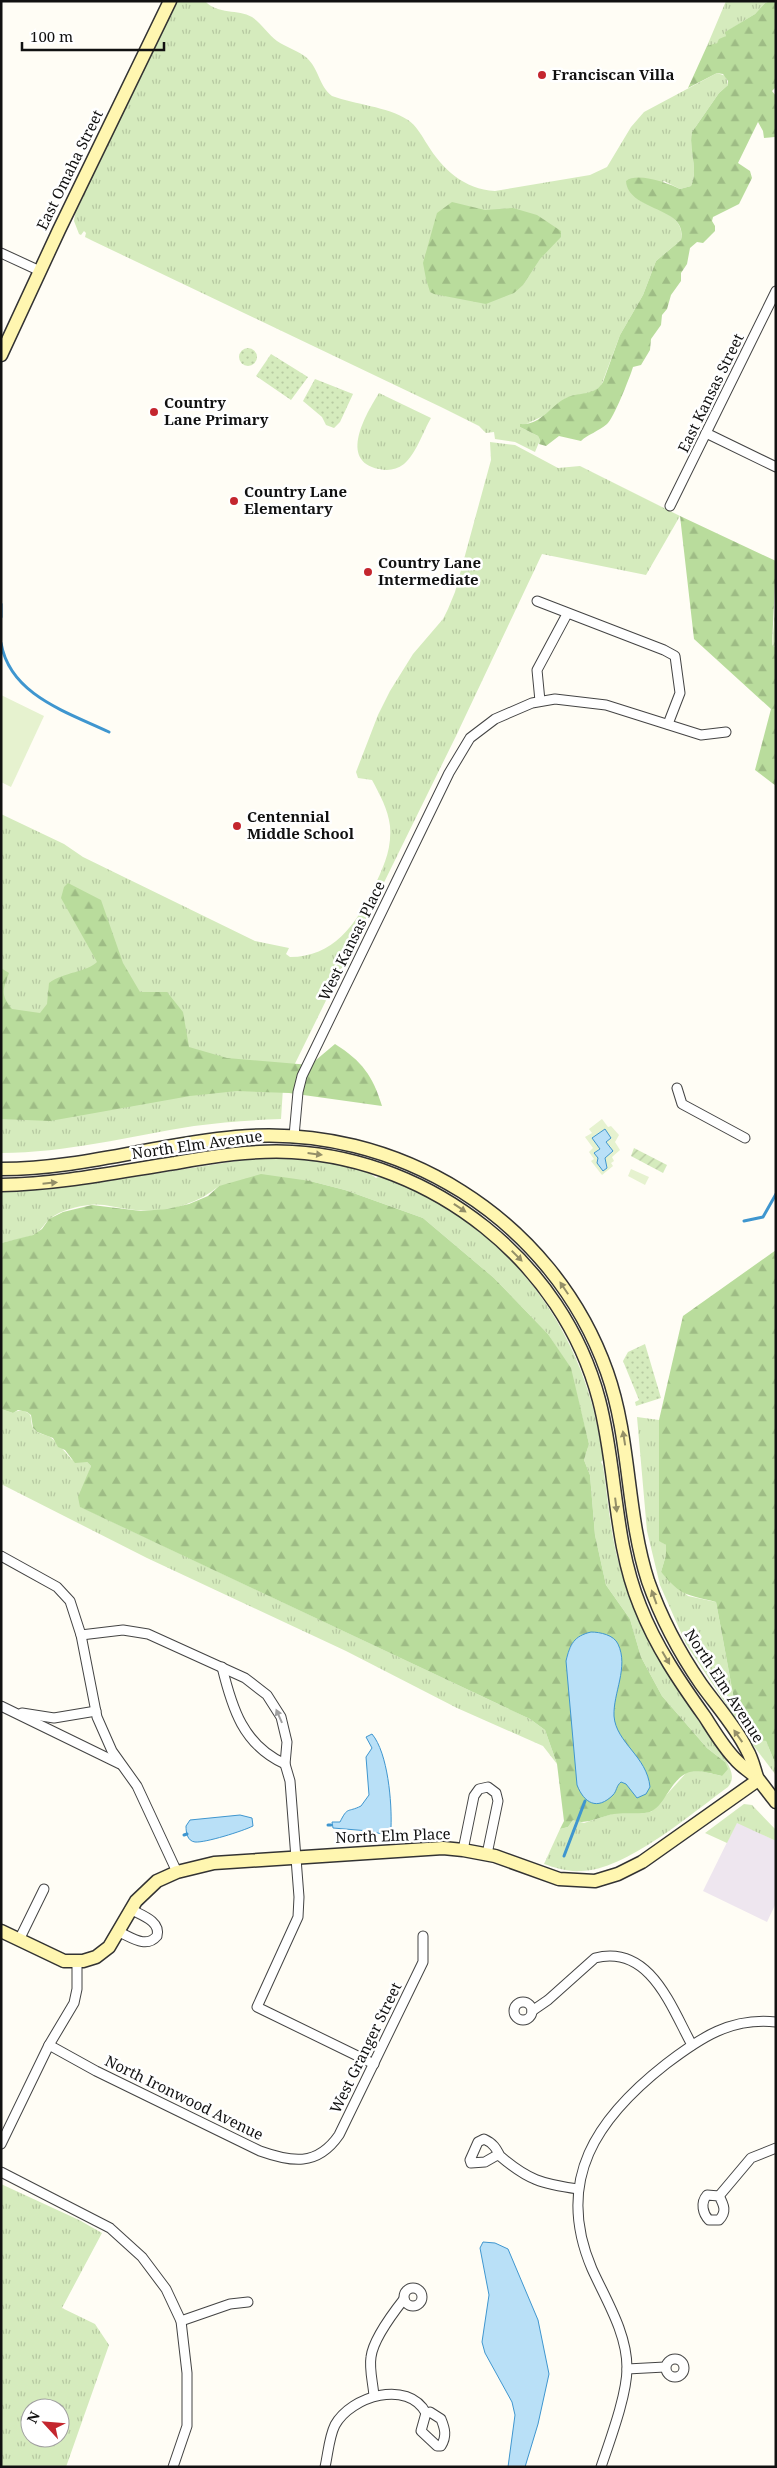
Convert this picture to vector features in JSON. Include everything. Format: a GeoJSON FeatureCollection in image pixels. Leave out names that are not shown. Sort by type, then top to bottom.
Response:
{"type":"FeatureCollection","features":[{"type":"Feature","properties":{"kind":"main road","name":"East Omaha Street"},"geometry":{"type":"LineString","coordinates":[[1,355],[170,1]]}},
{"type":"Feature","properties":{"kind":"main road"},"geometry":{"type":"LineString","coordinates":[[293,1152],[294,1136]]}},
{"type":"Feature","properties":{"kind":"main road","name":"North Elm Avenue"},"geometry":{"type":"LineString","coordinates":[[1,1169],[47,1168],[237,1137],[294,1136],[332,1140],[387,1155],[440,1178],[491,1210],[523,1239],[547,1266],[580,1314],[598,1350],[618,1408],[634,1527],[640,1554],[655,1599],[670,1635],[685,1660],[747,1749],[758,1780]]}},
{"type":"Feature","properties":{"kind":"main road","name":"North Elm Avenue"},"geometry":{"type":"LineString","coordinates":[[1,1185],[52,1183],[237,1153],[293,1152],[332,1157],[388,1172],[438,1195],[481,1223],[510,1249],[540,1283],[564,1318],[584,1356],[603,1416],[623,1550],[640,1605],[665,1658],[681,1683],[735,1760],[758,1780]]}},
{"type":"Feature","properties":{"kind":"main road"},"geometry":{"type":"LineString","coordinates":[[481,1223],[491,1210]]}},
{"type":"Feature","properties":{"kind":"main road"},"geometry":{"type":"LineString","coordinates":[[584,1356],[598,1350]]}},
{"type":"Feature","properties":{"kind":"main road"},"geometry":{"type":"LineString","coordinates":[[758,1780],[776,1802]]}},
{"type":"Feature","properties":{"kind":"main road","name":"North Elm Place"},"geometry":{"type":"LineString","coordinates":[[77,1962],[89,1960],[102,1953],[114,1941],[130,1909],[149,1888],[177,1872],[214,1864],[296,1857],[418,1849],[463,1850],[487,1854],[559,1879],[585,1882],[606,1878],[642,1862],[758,1780]]}},
{"type":"Feature","properties":{"kind":"main road"},"geometry":{"type":"LineString","coordinates":[[1,1931],[64,1962],[77,1962]]}},
{"type":"Feature","properties":{"kind":"street"},"geometry":{"type":"LineString","coordinates":[[1,253],[40,271]]}},
{"type":"Feature","properties":{"kind":"street","name":"East Kansas Street"},"geometry":{"type":"LineString","coordinates":[[670,506],[776,291]]}},
{"type":"Feature","properties":{"kind":"street"},"geometry":{"type":"LineString","coordinates":[[706,434],[776,468]]}},
{"type":"Feature","properties":{"kind":"street"},"geometry":{"type":"LineString","coordinates":[[537,601],[664,650],[674,656],[680,693],[668,724]]}},
{"type":"Feature","properties":{"kind":"street"},"geometry":{"type":"LineString","coordinates":[[540,701],[537,670],[567,614]]}},
{"type":"Feature","properties":{"kind":"street","name":"West Kansas Place"},"geometry":{"type":"LineString","coordinates":[[294,1136],[298,1092],[302,1076],[454,763],[470,738],[495,719],[515,709],[540,701],[555,699],[606,705],[701,736],[726,732]]}},
{"type":"Feature","properties":{"kind":"street"},"geometry":{"type":"LineString","coordinates":[[677,1088],[682,1104],[746,1138]]}},
{"type":"Feature","properties":{"kind":"street"},"geometry":{"type":"LineString","coordinates":[[1,1556],[64,1592],[75,1612],[96,1711],[112,1751],[137,1786],[177,1872]]}},
{"type":"Feature","properties":{"kind":"street"},"geometry":{"type":"LineString","coordinates":[[81,1636],[123,1630],[148,1634],[245,1678],[267,1695],[281,1717],[287,1742],[285,1764],[290,1781],[296,1857],[298,1917],[256,2007],[374,2064]]}},
{"type":"Feature","properties":{"kind":"street"},"geometry":{"type":"LineString","coordinates":[[222,1667],[232,1707],[253,1741],[268,1756],[285,1764]]}},
{"type":"Feature","properties":{"kind":"street"},"geometry":{"type":"LineString","coordinates":[[1,1706],[122,1765]]}},
{"type":"Feature","properties":{"kind":"street"},"geometry":{"type":"LineString","coordinates":[[12,1712],[54,1718],[96,1711]]}},
{"type":"Feature","properties":{"kind":"street"},"geometry":{"type":"LineString","coordinates":[[463,1850],[474,1796],[479,1788],[488,1787],[496,1792],[498,1801],[487,1854]]}},
{"type":"Feature","properties":{"kind":"street"},"geometry":{"type":"LineString","coordinates":[[19,1940],[44,1889]]}},
{"type":"Feature","properties":{"kind":"street"},"geometry":{"type":"LineString","coordinates":[[119,1932],[143,1943],[150,1942],[157,1936],[158,1929],[154,1922],[130,1909]]}},
{"type":"Feature","properties":{"kind":"street","name":"West Granger Street"},"geometry":{"type":"LineString","coordinates":[[310,2158],[326,2150],[339,2135],[423,1962],[423,1936]]}},
{"type":"Feature","properties":{"kind":"street"},"geometry":{"type":"LineString","coordinates":[[532,2011],[548,2000],[594,1958],[602,1956],[633,1961],[643,1966],[656,1980],[692,2045]]}},
{"type":"Feature","properties":{"kind":"street"},"geometry":{"type":"LineString","coordinates":[[1,2144],[49,2045],[74,2003],[78,1989],[77,1962]]}},
{"type":"Feature","properties":{"kind":"street"},"geometry":{"type":"LineString","coordinates":[[601,2467],[626,2384],[627,2369],[620,2328],[581,2238],[577,2203],[578,2189],[587,2156],[609,2120],[645,2081],[692,2045],[715,2030],[741,2023],[775,2020]]}},
{"type":"Feature","properties":{"kind":"street","name":"North Ironwood Avenue"},"geometry":{"type":"LineString","coordinates":[[49,2045],[96,2071],[260,2151],[288,2160],[310,2158]]}},
{"type":"Feature","properties":{"kind":"street"},"geometry":{"type":"LineString","coordinates":[[719,2196],[752,2158],[776,2148]]}},
{"type":"Feature","properties":{"kind":"street"},"geometry":{"type":"LineString","coordinates":[[499,2154],[515,2169],[532,2179],[546,2185],[578,2189]]}},
{"type":"Feature","properties":{"kind":"street"},"geometry":{"type":"LineString","coordinates":[[1,2172],[87,2214],[121,2237],[166,2289],[181,2321],[187,2373],[187,2426],[173,2467]]}},
{"type":"Feature","properties":{"kind":"street"},"geometry":{"type":"LineString","coordinates":[[374,2396],[370,2366],[371,2355],[395,2310],[404,2299]]}},
{"type":"Feature","properties":{"kind":"street"},"geometry":{"type":"LineString","coordinates":[[181,2321],[230,2304],[248,2302]]}},
{"type":"Feature","properties":{"kind":"street"},"geometry":{"type":"LineString","coordinates":[[627,2369],[665,2368]]}},
{"type":"Feature","properties":{"kind":"street"},"geometry":{"type":"LineString","coordinates":[[324,2467],[335,2425],[347,2409],[374,2396],[403,2396],[418,2402],[426,2413]]}},
{"type":"Feature","properties":{"kind":"shaded area"},"geometry":{"type":"Polygon","coordinates":[[[737,1822],[776,1841],[776,1903],[767,1922],[703,1891],[737,1822]]]}},
{"type":"Feature","properties":{"kind":"green space"},"geometry":{"type":"Polygon","coordinates":[[[176,1],[205,1],[216,8],[252,17],[277,41],[307,58],[324,87],[332,96],[381,109],[408,120],[447,170],[464,182],[495,191],[590,175],[607,167],[631,127],[644,112],[717,73],[726,76],[728,85],[719,93],[692,132],[691,145],[694,173],[691,186],[680,189],[664,181],[639,200],[661,210],[674,219],[679,225],[681,240],[656,261],[643,295],[620,335],[601,386],[593,392],[566,398],[543,416],[520,427],[538,436],[540,440],[535,452],[515,442],[495,439],[494,432],[486,433],[479,426],[443,408],[93,241],[85,237],[86,233],[84,231],[81,235],[79,234],[74,221],[76,207],[176,1]]]}},
{"type":"Feature","properties":{"kind":"green space"},"geometry":{"type":"Polygon","coordinates":[[[726,1],[770,1],[765,3],[755,14],[726,32],[726,36],[713,46],[707,46],[726,1]]]}},
{"type":"Feature","properties":{"kind":"green space"},"geometry":{"type":"Polygon","coordinates":[[[776,1],[776,87],[772,91],[776,96],[775,137],[764,138],[763,131],[758,122],[738,163],[750,171],[752,178],[739,204],[713,217],[712,221],[715,231],[703,243],[697,242],[690,248],[687,264],[681,273],[681,281],[671,295],[667,309],[662,315],[661,325],[651,339],[650,350],[641,365],[633,367],[610,421],[581,441],[559,436],[546,446],[539,444],[538,436],[520,427],[520,424],[534,422],[568,397],[592,392],[600,386],[620,335],[643,295],[656,261],[681,240],[681,229],[676,221],[637,199],[629,191],[626,181],[645,178],[661,181],[680,189],[691,186],[694,173],[691,145],[692,132],[719,93],[728,85],[728,81],[723,74],[717,73],[688,88],[707,46],[717,43],[719,39],[726,36],[725,32],[755,14],[765,3],[776,1]]]}},
{"type":"Feature","properties":{"kind":"green space"},"geometry":{"type":"Polygon","coordinates":[[[452,202],[485,210],[513,208],[537,215],[561,231],[561,237],[540,259],[523,285],[514,293],[486,304],[434,294],[430,292],[423,263],[437,213],[452,202]]]}},
{"type":"Feature","properties":{"kind":"green space"},"geometry":{"type":"Polygon","coordinates":[[[248,348],[254,351],[257,357],[254,363],[248,366],[242,363],[239,357],[242,351],[248,348]]]}},
{"type":"Feature","properties":{"kind":"green space"},"geometry":{"type":"Polygon","coordinates":[[[271,354],[308,377],[291,400],[256,376],[271,354]]]}},
{"type":"Feature","properties":{"kind":"green space"},"geometry":{"type":"Polygon","coordinates":[[[315,379],[353,394],[340,422],[334,428],[326,425],[322,417],[303,401],[315,379]]]}},
{"type":"Feature","properties":{"kind":"green space"},"geometry":{"type":"Polygon","coordinates":[[[379,393],[431,418],[416,449],[408,460],[392,470],[379,469],[367,464],[360,457],[358,447],[362,424],[379,393]]]}},
{"type":"Feature","properties":{"kind":"green space"},"geometry":{"type":"Polygon","coordinates":[[[490,442],[515,445],[558,468],[580,466],[680,516],[646,575],[542,554],[456,736],[283,1088],[281,1119],[205,1125],[74,1147],[1,1153],[1,814],[64,844],[83,857],[255,941],[289,948],[286,954],[290,957],[305,956],[331,945],[351,926],[359,915],[377,881],[390,843],[389,820],[381,797],[372,780],[358,778],[356,772],[378,715],[390,691],[413,654],[443,619],[455,592],[491,460],[490,442]]]}},
{"type":"Feature","properties":{"kind":"green space"},"geometry":{"type":"Polygon","coordinates":[[[680,516],[776,561],[772,645],[776,648],[776,786],[755,770],[771,709],[694,639],[680,516]]]}},
{"type":"Feature","properties":{"kind":"green space"},"geometry":{"type":"Polygon","coordinates":[[[776,597],[776,648],[772,646],[776,597]]]}},
{"type":"Feature","properties":{"kind":"green space"},"geometry":{"type":"Polygon","coordinates":[[[1,695],[44,716],[11,787],[1,782],[1,695]]]}},
{"type":"Feature","properties":{"kind":"green space"},"geometry":{"type":"Polygon","coordinates":[[[68,883],[101,900],[123,963],[140,992],[167,992],[183,1012],[189,1047],[227,1058],[310,1065],[335,1044],[365,1070],[375,1086],[382,1106],[289,1093],[237,1091],[190,1096],[50,1121],[1,1119],[1,968],[9,973],[5,984],[4,996],[12,1009],[40,1013],[47,1004],[49,983],[61,976],[87,968],[97,962],[61,898],[64,887],[68,883]]]}},
{"type":"Feature","properties":{"kind":"green space"},"geometry":{"type":"Polygon","coordinates":[[[602,1119],[608,1127],[611,1126],[619,1135],[615,1142],[620,1150],[612,1157],[614,1161],[611,1163],[613,1166],[602,1175],[591,1161],[594,1159],[589,1152],[593,1148],[585,1137],[592,1133],[589,1129],[602,1119]]]}},
{"type":"Feature","properties":{"kind":"green space"},"geometry":{"type":"Polygon","coordinates":[[[634,1148],[667,1165],[663,1173],[631,1156],[634,1148]]]}},
{"type":"Feature","properties":{"kind":"green space"},"geometry":{"type":"Polygon","coordinates":[[[256,1158],[319,1161],[353,1167],[376,1178],[380,1176],[425,1196],[466,1222],[502,1251],[533,1286],[559,1324],[579,1366],[594,1412],[603,1460],[601,1462],[613,1540],[628,1592],[650,1643],[678,1690],[726,1760],[732,1776],[728,1787],[658,1839],[617,1862],[581,1871],[567,1870],[544,1864],[560,1829],[568,1827],[573,1820],[584,1823],[615,1813],[651,1812],[687,1772],[696,1770],[722,1776],[725,1762],[707,1748],[662,1696],[641,1657],[630,1619],[606,1585],[595,1535],[590,1475],[584,1460],[589,1444],[570,1368],[548,1334],[494,1278],[423,1218],[345,1190],[310,1181],[219,1186],[188,1204],[164,1209],[140,1210],[99,1205],[80,1206],[55,1215],[35,1234],[1,1243],[1,1192],[81,1185],[256,1158]]]}},
{"type":"Feature","properties":{"kind":"green space"},"geometry":{"type":"Polygon","coordinates":[[[631,1169],[649,1177],[645,1185],[628,1176],[631,1169]]]}},
{"type":"Feature","properties":{"kind":"green space"},"geometry":{"type":"Polygon","coordinates":[[[261,1174],[310,1181],[345,1190],[423,1218],[494,1278],[548,1334],[571,1368],[589,1444],[584,1460],[590,1475],[595,1535],[606,1585],[630,1619],[641,1657],[662,1696],[707,1748],[725,1762],[728,1769],[722,1776],[697,1771],[690,1772],[679,1778],[657,1808],[652,1811],[614,1814],[583,1822],[573,1820],[568,1827],[560,1829],[564,1821],[557,1764],[545,1730],[530,1719],[80,1507],[78,1497],[91,1466],[87,1462],[75,1463],[65,1450],[58,1447],[53,1438],[37,1432],[33,1428],[31,1415],[27,1412],[18,1410],[13,1413],[1,1409],[1,1243],[33,1235],[42,1229],[49,1219],[63,1212],[92,1205],[141,1211],[167,1209],[189,1204],[208,1196],[219,1186],[261,1174]]]}},
{"type":"Feature","properties":{"kind":"green space"},"geometry":{"type":"Polygon","coordinates":[[[776,1250],[776,1775],[775,1763],[766,1741],[748,1729],[736,1710],[716,1602],[685,1593],[674,1586],[661,1572],[666,1555],[666,1545],[659,1541],[659,1420],[683,1316],[776,1250]]]}},
{"type":"Feature","properties":{"kind":"green space"},"geometry":{"type":"Polygon","coordinates":[[[645,1344],[661,1398],[636,1406],[635,1402],[639,1400],[623,1361],[628,1352],[645,1344]]]}},
{"type":"Feature","properties":{"kind":"green space"},"geometry":{"type":"Polygon","coordinates":[[[1,1409],[13,1413],[24,1411],[28,1413],[34,1430],[52,1438],[72,1460],[87,1462],[91,1466],[85,1483],[81,1507],[530,1719],[545,1730],[557,1764],[543,1746],[457,1708],[346,1651],[147,1558],[1,1484],[1,1409]]]}},
{"type":"Feature","properties":{"kind":"green space"},"geometry":{"type":"Polygon","coordinates":[[[637,1417],[659,1420],[659,1540],[666,1545],[666,1555],[661,1572],[688,1596],[716,1602],[736,1710],[766,1741],[775,1763],[775,1774],[753,1745],[686,1644],[660,1585],[647,1531],[637,1417]]]}},
{"type":"Feature","properties":{"kind":"green space"},"geometry":{"type":"Polygon","coordinates":[[[744,1804],[752,1805],[776,1830],[776,1841],[737,1823],[727,1843],[705,1833],[744,1804]]]}},
{"type":"Feature","properties":{"kind":"green space"},"geometry":{"type":"Polygon","coordinates":[[[1,2184],[79,2220],[102,2233],[62,2308],[95,2324],[109,2345],[66,2467],[1,2467],[1,2184]]]}},
{"type":"Feature","properties":{"kind":"water"},"geometry":{"type":"Polygon","coordinates":[[[605,1129],[611,1138],[606,1142],[613,1151],[605,1158],[607,1168],[603,1171],[597,1163],[598,1158],[594,1153],[600,1149],[592,1138],[605,1129]]]}},
{"type":"Feature","properties":{"kind":"water"},"geometry":{"type":"Polygon","coordinates":[[[591,1632],[602,1633],[613,1638],[618,1644],[621,1653],[621,1671],[614,1707],[616,1726],[625,1742],[638,1758],[648,1776],[650,1787],[646,1794],[637,1798],[626,1784],[621,1782],[607,1800],[596,1804],[583,1796],[577,1785],[566,1661],[569,1650],[577,1638],[591,1632]]]}},
{"type":"Feature","properties":{"kind":"water"},"geometry":{"type":"Polygon","coordinates":[[[372,1734],[382,1753],[388,1779],[391,1827],[382,1834],[333,1828],[332,1822],[340,1822],[346,1812],[361,1806],[369,1795],[366,1757],[372,1748],[366,1737],[372,1734]]]}},
{"type":"Feature","properties":{"kind":"water"},"geometry":{"type":"Polygon","coordinates":[[[240,1815],[252,1818],[253,1826],[200,1842],[190,1840],[186,1831],[186,1826],[190,1820],[240,1815]]]}},
{"type":"Feature","properties":{"kind":"water"},"geometry":{"type":"Polygon","coordinates":[[[483,2242],[495,2243],[508,2249],[538,2320],[549,2374],[538,2424],[525,2467],[508,2467],[515,2415],[512,2402],[485,2353],[482,2342],[489,2295],[480,2248],[483,2242]]]}},
{"type":"Feature","properties":{"kind":"waterway"},"geometry":{"type":"LineString","coordinates":[[1,604],[1,617]]}},
{"type":"Feature","properties":{"kind":"waterway"},"geometry":{"type":"LineString","coordinates":[[1,643],[7,661],[16,676],[28,689],[59,709],[109,732]]}},
{"type":"Feature","properties":{"kind":"waterway"},"geometry":{"type":"LineString","coordinates":[[744,1221],[763,1217],[776,1194]]}},
{"type":"Feature","properties":{"kind":"waterway"},"geometry":{"type":"LineString","coordinates":[[564,1856],[585,1801]]}},
{"type":"Feature","properties":{"kind":"place","name":"Franciscan Villa"},"geometry":{"type":"Point","coordinates":[542,75]}},
{"type":"Feature","properties":{"kind":"place","name":"Country Lane Primary"},"geometry":{"type":"Point","coordinates":[154,412]}},
{"type":"Feature","properties":{"kind":"place","name":"Country Lane Elementary"},"geometry":{"type":"Point","coordinates":[234,501]}},
{"type":"Feature","properties":{"kind":"place","name":"Country Lane Intermediate"},"geometry":{"type":"Point","coordinates":[368,572]}},
{"type":"Feature","properties":{"kind":"place","name":"Centennial Middle School"},"geometry":{"type":"Point","coordinates":[237,826]}}]}
